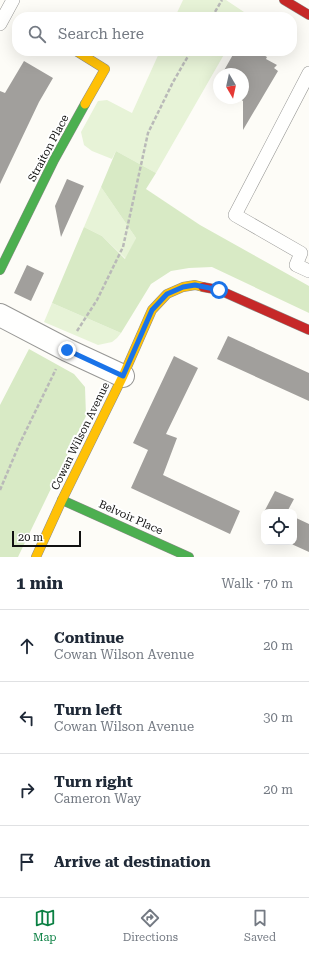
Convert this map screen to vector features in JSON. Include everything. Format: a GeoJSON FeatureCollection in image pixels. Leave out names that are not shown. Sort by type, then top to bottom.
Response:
{"type":"FeatureCollection","features":[{"type":"Feature","properties":{"kind":"street"},"geometry":{"type":"LineString","coordinates":[[284,0],[309,15]]}},
{"type":"Feature","properties":{"kind":"street","name":"Straiton Place"},"geometry":{"type":"LineString","coordinates":[[0,270],[54,160],[105,69],[84,56]]}},
{"type":"Feature","properties":{"kind":"street","name":"Cowan Wilson Avenue"},"geometry":{"type":"LineString","coordinates":[[36,557],[62,500],[123,376],[152,310],[167,294],[183,287],[195,285],[219,290],[309,330]]}},
{"type":"Feature","properties":{"kind":"street"},"geometry":{"type":"LineString","coordinates":[[0,316],[123,376]]}},
{"type":"Feature","properties":{"kind":"street","name":"Belvoir Place"},"geometry":{"type":"LineString","coordinates":[[62,500],[189,557]]}},
{"type":"Feature","properties":{"kind":"lane"},"geometry":{"type":"LineString","coordinates":[[0,24],[13,0]]}},
{"type":"Feature","properties":{"kind":"lane"},"geometry":{"type":"LineString","coordinates":[[309,73],[234,215],[301,253],[296,265],[309,271]]}},
{"type":"Feature","properties":{"kind":"path"},"geometry":{"type":"LineString","coordinates":[[215,12],[222,0]]}},
{"type":"Feature","properties":{"kind":"path"},"geometry":{"type":"LineString","coordinates":[[0,490],[19,444],[56,369],[77,331],[97,300],[123,246],[148,133],[173,82],[189,56]]}},
{"type":"Feature","properties":{"kind":"green space"},"geometry":{"type":"Polygon","coordinates":[[[183,0],[226,0],[244,12],[177,12],[183,0]]]}},
{"type":"Feature","properties":{"kind":"green space"},"geometry":{"type":"Polygon","coordinates":[[[158,56],[223,56],[216,68],[213,68],[213,74],[156,173],[116,151],[112,159],[92,151],[84,145],[81,132],[98,101],[107,100],[132,113],[158,56]]]}},
{"type":"Feature","properties":{"kind":"green space"},"geometry":{"type":"Polygon","coordinates":[[[116,151],[156,173],[146,189],[200,225],[309,286],[309,313],[212,267],[189,268],[171,271],[151,284],[121,333],[52,303],[84,227],[102,236],[125,259],[136,238],[101,187],[116,151]]]}},
{"type":"Feature","properties":{"kind":"green space"},"geometry":{"type":"Polygon","coordinates":[[[101,187],[136,238],[126,259],[102,236],[84,227],[101,187]]]}},
{"type":"Feature","properties":{"kind":"green space"},"geometry":{"type":"Polygon","coordinates":[[[52,303],[121,333],[112,342],[98,345],[44,322],[52,303]]]}},
{"type":"Feature","properties":{"kind":"green space"},"geometry":{"type":"Polygon","coordinates":[[[29,349],[74,374],[85,387],[86,416],[18,557],[0,557],[0,405],[29,349]]]}},
{"type":"Feature","properties":{"kind":"building"},"geometry":{"type":"Polygon","coordinates":[[[232,56],[265,56],[267,57],[266,59],[277,65],[274,68],[278,71],[243,130],[243,104],[249,104],[249,68],[225,68],[232,56]]]}},
{"type":"Feature","properties":{"kind":"building"},"geometry":{"type":"Polygon","coordinates":[[[24,61],[53,78],[39,102],[0,184],[0,91],[5,93],[24,61]]]}},
{"type":"Feature","properties":{"kind":"building"},"geometry":{"type":"Polygon","coordinates":[[[67,179],[84,186],[61,237],[55,206],[67,179]]]}},
{"type":"Feature","properties":{"kind":"building"},"geometry":{"type":"Polygon","coordinates":[[[27,265],[44,273],[31,301],[14,293],[27,265]]]}},
{"type":"Feature","properties":{"kind":"building"},"geometry":{"type":"Polygon","coordinates":[[[228,336],[309,373],[309,401],[217,359],[228,336]]]}},
{"type":"Feature","properties":{"kind":"building"},"geometry":{"type":"Polygon","coordinates":[[[174,356],[198,368],[166,434],[177,438],[163,475],[240,511],[230,534],[131,488],[148,450],[133,443],[174,356]]]}},
{"type":"Feature","properties":{"kind":"building"},"geometry":{"type":"Polygon","coordinates":[[[275,491],[294,499],[289,509],[266,509],[275,491]]]}},
{"type":"Feature","properties":{"kind":"building"},"geometry":{"type":"Polygon","coordinates":[[[297,518],[309,524],[309,552],[294,545],[297,545],[297,518]]]}},
{"type":"Feature","properties":{"kind":"traffic: fast"},"geometry":{"type":"LineString","coordinates":[[0,270],[54,160],[85,104]]}},
{"type":"Feature","properties":{"kind":"traffic: fast"},"geometry":{"type":"LineString","coordinates":[[62,500],[189,557]]}},
{"type":"Feature","properties":{"kind":"traffic: slow"},"geometry":{"type":"LineString","coordinates":[[84,56],[105,69],[85,104]]}},
{"type":"Feature","properties":{"kind":"traffic: slow"},"geometry":{"type":"LineString","coordinates":[[36,557],[62,500],[123,376],[152,310],[167,294],[183,287],[195,285],[203,287]]}},
{"type":"Feature","properties":{"kind":"traffic: jam"},"geometry":{"type":"LineString","coordinates":[[284,0],[309,15]]}},
{"type":"Feature","properties":{"kind":"traffic: jam"},"geometry":{"type":"LineString","coordinates":[[203,287],[219,290],[309,330]]}},
{"type":"Feature","properties":{"kind":"route"},"geometry":{"type":"LineString","coordinates":[[67,350],[123,376],[152,310],[167,294],[183,287],[195,285],[219,290]]}}]}
